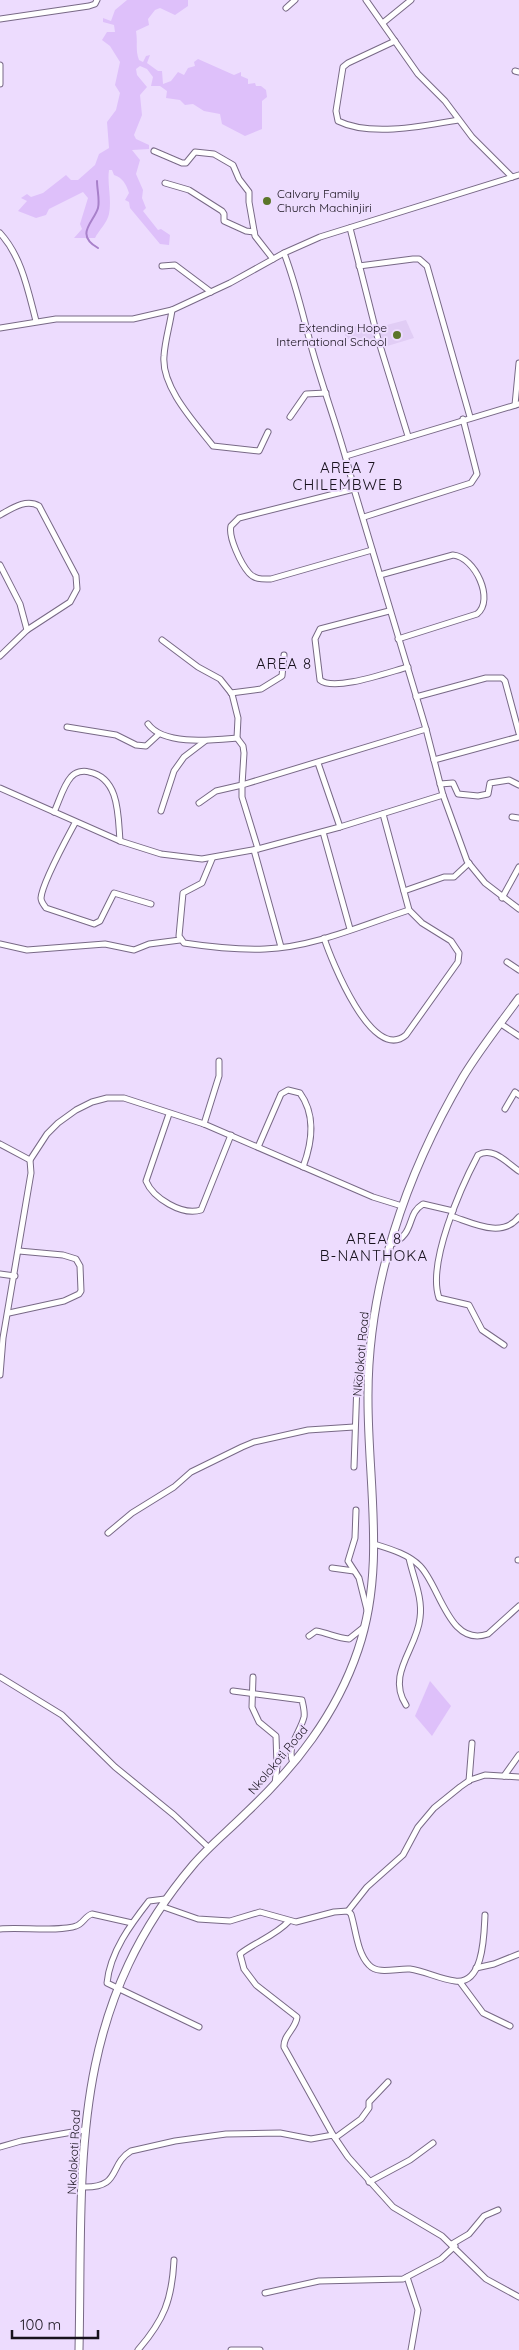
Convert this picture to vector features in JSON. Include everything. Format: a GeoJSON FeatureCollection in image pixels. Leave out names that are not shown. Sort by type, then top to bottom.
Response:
{"type":"FeatureCollection","features":[{"type":"Feature","properties":{"kind":"main road","name":"Nkolokoti Road"},"geometry":{"type":"LineString","coordinates":[[79,2350],[84,2130],[98,2046],[117,1989],[133,1954],[163,1902],[208,1847],[274,1785],[305,1750],[339,1697],[359,1648],[372,1591],[374,1544],[368,1426],[369,1367],[375,1315],[389,1245],[402,1206],[428,1141],[465,1074],[519,998]]}},
{"type":"Feature","properties":{"kind":"street"},"geometry":{"type":"LineString","coordinates":[[0,19],[90,6],[95,4],[97,0]]}},
{"type":"Feature","properties":{"kind":"street"},"geometry":{"type":"LineString","coordinates":[[286,8],[295,0]]}},
{"type":"Feature","properties":{"kind":"street"},"geometry":{"type":"LineString","coordinates":[[366,0],[384,22],[418,74],[445,101],[458,120],[496,163],[512,177]]}},
{"type":"Feature","properties":{"kind":"street"},"geometry":{"type":"LineString","coordinates":[[384,22],[411,0]]}},
{"type":"Feature","properties":{"kind":"street"},"geometry":{"type":"LineString","coordinates":[[395,41],[343,67],[336,111],[338,121],[358,128],[376,129],[408,127],[458,120]]}},
{"type":"Feature","properties":{"kind":"street"},"geometry":{"type":"LineString","coordinates":[[0,65],[0,84]]}},
{"type":"Feature","properties":{"kind":"street"},"geometry":{"type":"LineString","coordinates":[[154,150],[182,163],[186,163],[195,152],[206,152],[234,164],[239,179],[249,192],[254,232],[273,259]]}},
{"type":"Feature","properties":{"kind":"street"},"geometry":{"type":"LineString","coordinates":[[0,328],[36,321],[126,319],[172,310],[211,292],[284,253],[320,237],[519,175]]}},
{"type":"Feature","properties":{"kind":"street"},"geometry":{"type":"LineString","coordinates":[[165,183],[189,190],[222,211],[224,221],[228,224],[254,232]]}},
{"type":"Feature","properties":{"kind":"street"},"geometry":{"type":"LineString","coordinates":[[350,228],[378,339],[408,436]]}},
{"type":"Feature","properties":{"kind":"street"},"geometry":{"type":"LineString","coordinates":[[0,233],[10,244],[23,273],[36,321]]}},
{"type":"Feature","properties":{"kind":"street"},"geometry":{"type":"LineString","coordinates":[[284,253],[296,284],[389,610],[426,729],[443,794],[469,863],[485,883],[502,898],[519,909]]}},
{"type":"Feature","properties":{"kind":"street"},"geometry":{"type":"LineString","coordinates":[[359,266],[413,258],[419,259],[427,266],[470,417]]}},
{"type":"Feature","properties":{"kind":"street"},"geometry":{"type":"LineString","coordinates":[[162,266],[175,265],[211,292]]}},
{"type":"Feature","properties":{"kind":"street"},"geometry":{"type":"LineString","coordinates":[[172,310],[163,357],[166,377],[181,405],[213,446],[259,451],[268,432]]}},
{"type":"Feature","properties":{"kind":"street"},"geometry":{"type":"LineString","coordinates":[[346,456],[470,417],[517,405],[519,364]]}},
{"type":"Feature","properties":{"kind":"street"},"geometry":{"type":"LineString","coordinates":[[290,416],[306,394],[326,393]]}},
{"type":"Feature","properties":{"kind":"street"},"geometry":{"type":"LineString","coordinates":[[364,517],[471,483],[477,474],[462,420]]}},
{"type":"Feature","properties":{"kind":"street"},"geometry":{"type":"LineString","coordinates":[[354,489],[240,518],[231,526],[231,539],[249,573],[260,579],[271,579],[372,550]]}},
{"type":"Feature","properties":{"kind":"street"},"geometry":{"type":"LineString","coordinates":[[0,515],[21,504],[34,503],[39,506],[76,576],[77,589],[70,602],[27,630],[0,656]]}},
{"type":"Feature","properties":{"kind":"street"},"geometry":{"type":"LineString","coordinates":[[380,575],[453,555],[463,558],[470,564],[481,581],[483,606],[477,614],[398,639]]}},
{"type":"Feature","properties":{"kind":"street"},"geometry":{"type":"LineString","coordinates":[[0,565],[23,613],[27,630]]}},
{"type":"Feature","properties":{"kind":"street"},"geometry":{"type":"LineString","coordinates":[[389,610],[320,629],[315,639],[320,680],[324,683],[340,684],[408,667]]}},
{"type":"Feature","properties":{"kind":"street"},"geometry":{"type":"LineString","coordinates":[[162,640],[198,667],[220,679],[232,693],[238,718],[238,738],[244,746],[242,797],[281,947]]}},
{"type":"Feature","properties":{"kind":"street"},"geometry":{"type":"LineString","coordinates":[[232,693],[261,689],[282,676],[284,655]]}},
{"type":"Feature","properties":{"kind":"street"},"geometry":{"type":"LineString","coordinates":[[416,697],[486,678],[502,678],[505,681],[519,735],[434,760]]}},
{"type":"Feature","properties":{"kind":"street"},"geometry":{"type":"LineString","coordinates":[[148,724],[159,734],[180,739],[205,741],[238,738]]}},
{"type":"Feature","properties":{"kind":"street"},"geometry":{"type":"LineString","coordinates":[[68,727],[116,735],[136,745],[146,746],[159,734]]}},
{"type":"Feature","properties":{"kind":"street"},"geometry":{"type":"LineString","coordinates":[[199,803],[216,791],[318,763],[426,729]]}},
{"type":"Feature","properties":{"kind":"street"},"geometry":{"type":"LineString","coordinates":[[161,811],[174,771],[184,757],[205,741]]}},
{"type":"Feature","properties":{"kind":"street"},"geometry":{"type":"LineString","coordinates":[[318,763],[340,827]]}},
{"type":"Feature","properties":{"kind":"street"},"geometry":{"type":"LineString","coordinates":[[54,812],[70,777],[81,771],[92,772],[101,777],[114,794],[117,804],[120,841]]}},
{"type":"Feature","properties":{"kind":"street"},"geometry":{"type":"LineString","coordinates":[[440,784],[453,784],[458,794],[478,796],[488,794],[490,782],[509,780],[519,785]]}},
{"type":"Feature","properties":{"kind":"street"},"geometry":{"type":"LineString","coordinates":[[0,788],[75,823],[120,841],[183,858],[212,859],[256,850],[323,832],[443,794]]}},
{"type":"Feature","properties":{"kind":"street"},"geometry":{"type":"LineString","coordinates":[[324,938],[345,989],[365,1022],[390,1039],[402,1038],[447,980],[460,958],[458,948],[451,941],[422,922],[410,910],[383,814]]}},
{"type":"Feature","properties":{"kind":"street"},"geometry":{"type":"LineString","coordinates":[[512,817],[519,818]]}},
{"type":"Feature","properties":{"kind":"street"},"geometry":{"type":"LineString","coordinates":[[75,823],[57,856],[42,894],[42,904],[46,908],[94,924],[100,922],[114,893],[151,904]]}},
{"type":"Feature","properties":{"kind":"street"},"geometry":{"type":"LineString","coordinates":[[323,832],[350,929]]}},
{"type":"Feature","properties":{"kind":"street"},"geometry":{"type":"LineString","coordinates":[[180,940],[184,893],[202,883],[212,859]]}},
{"type":"Feature","properties":{"kind":"street"},"geometry":{"type":"LineString","coordinates":[[404,891],[444,877],[454,877],[469,863]]}},
{"type":"Feature","properties":{"kind":"street"},"geometry":{"type":"LineString","coordinates":[[502,898],[519,866]]}},
{"type":"Feature","properties":{"kind":"street"},"geometry":{"type":"LineString","coordinates":[[0,944],[27,950],[105,944],[134,950],[149,944],[180,940],[208,947],[264,949],[324,938],[410,910]]}},
{"type":"Feature","properties":{"kind":"street"},"geometry":{"type":"LineString","coordinates":[[507,962],[519,970]]}},
{"type":"Feature","properties":{"kind":"street"},"geometry":{"type":"LineString","coordinates":[[501,1024],[519,1036]]}},
{"type":"Feature","properties":{"kind":"street"},"geometry":{"type":"LineString","coordinates":[[204,1124],[219,1076],[219,1062]]}},
{"type":"Feature","properties":{"kind":"street"},"geometry":{"type":"LineString","coordinates":[[258,1147],[281,1094],[294,1090],[300,1093],[306,1101],[312,1134],[311,1147],[303,1167]]}},
{"type":"Feature","properties":{"kind":"street"},"geometry":{"type":"LineString","coordinates":[[504,1109],[515,1092],[519,1095]]}},
{"type":"Feature","properties":{"kind":"street"},"geometry":{"type":"LineString","coordinates":[[0,1375],[2,1338],[9,1313],[19,1251],[31,1173],[30,1160],[47,1134],[58,1123],[76,1110],[92,1102],[107,1098],[124,1098],[204,1124],[373,1197],[402,1206]]}},
{"type":"Feature","properties":{"kind":"street"},"geometry":{"type":"LineString","coordinates":[[169,1114],[146,1180],[152,1193],[187,1211],[201,1210],[231,1135]]}},
{"type":"Feature","properties":{"kind":"street"},"geometry":{"type":"LineString","coordinates":[[0,1144],[30,1160]]}},
{"type":"Feature","properties":{"kind":"street"},"geometry":{"type":"LineString","coordinates":[[504,1345],[482,1330],[469,1305],[439,1298],[436,1275],[452,1214],[478,1155],[482,1152],[494,1153],[519,1171]]}},
{"type":"Feature","properties":{"kind":"street"},"geometry":{"type":"LineString","coordinates":[[389,1245],[405,1236],[415,1212],[423,1204],[494,1228],[509,1227],[519,1217]]}},
{"type":"Feature","properties":{"kind":"street"},"geometry":{"type":"LineString","coordinates":[[9,1313],[24,1312],[72,1298],[79,1294],[82,1286],[80,1266],[76,1259],[63,1254],[19,1251]]}},
{"type":"Feature","properties":{"kind":"street"},"geometry":{"type":"LineString","coordinates":[[0,1274],[15,1276]]}},
{"type":"Feature","properties":{"kind":"street"},"geometry":{"type":"LineString","coordinates":[[354,1467],[354,1427],[360,1371],[369,1367]]}},
{"type":"Feature","properties":{"kind":"street"},"geometry":{"type":"LineString","coordinates":[[108,1533],[132,1513],[174,1487],[191,1472],[242,1447],[267,1438],[308,1430],[354,1427]]}},
{"type":"Feature","properties":{"kind":"street"},"geometry":{"type":"LineString","coordinates":[[356,1510],[355,1538],[348,1561],[359,1578],[368,1613]]}},
{"type":"Feature","properties":{"kind":"street"},"geometry":{"type":"LineString","coordinates":[[374,1544],[409,1558],[426,1573],[454,1626],[468,1634],[482,1636],[488,1634],[519,1606]]}},
{"type":"Feature","properties":{"kind":"street"},"geometry":{"type":"LineString","coordinates":[[406,1705],[399,1693],[398,1682],[405,1657],[419,1627],[421,1605],[409,1558]]}},
{"type":"Feature","properties":{"kind":"street"},"geometry":{"type":"LineString","coordinates":[[332,1568],[354,1571]]}},
{"type":"Feature","properties":{"kind":"street"},"geometry":{"type":"LineString","coordinates":[[309,1636],[316,1631],[326,1633],[333,1638],[350,1640],[364,1627]]}},
{"type":"Feature","properties":{"kind":"street"},"geometry":{"type":"LineString","coordinates":[[0,1677],[62,1715],[114,1767],[174,1815],[208,1847]]}},
{"type":"Feature","properties":{"kind":"street"},"geometry":{"type":"LineString","coordinates":[[253,1677],[252,1707],[259,1722],[276,1736],[277,1766],[274,1785]]}},
{"type":"Feature","properties":{"kind":"street"},"geometry":{"type":"LineString","coordinates":[[233,1691],[302,1700],[304,1715],[293,1740],[291,1756],[294,1763]]}},
{"type":"Feature","properties":{"kind":"street"},"geometry":{"type":"LineString","coordinates":[[469,1781],[472,1743]]}},
{"type":"Feature","properties":{"kind":"street"},"geometry":{"type":"LineString","coordinates":[[504,1776],[519,1755]]}},
{"type":"Feature","properties":{"kind":"street"},"geometry":{"type":"LineString","coordinates":[[199,2027],[108,1985],[107,1980],[120,1943],[149,1900],[163,1902],[198,1919],[230,1921],[260,1912],[273,1914],[288,1921],[296,1922],[334,1912],[348,1911],[367,1887],[403,1855],[418,1828],[434,1808],[469,1781],[485,1775],[519,1777]]}},
{"type":"Feature","properties":{"kind":"street"},"geometry":{"type":"LineString","coordinates":[[348,1911],[351,1914],[358,1944],[369,1966],[379,1971],[412,1970],[460,1982],[468,1978],[476,1968],[482,1951],[485,1915]]}},
{"type":"Feature","properties":{"kind":"street"},"geometry":{"type":"LineString","coordinates":[[0,1929],[56,1929],[76,1926],[92,1914],[132,1923]]}},
{"type":"Feature","properties":{"kind":"street"},"geometry":{"type":"LineString","coordinates":[[288,1921],[280,1931],[265,1937],[240,1954],[244,1969],[256,1985],[297,2016],[293,2027],[285,2038],[284,2047],[334,2136],[369,2182],[393,2207],[454,2245],[486,2279],[519,2297]]}},
{"type":"Feature","properties":{"kind":"street"},"geometry":{"type":"LineString","coordinates":[[476,1968],[494,1964],[519,1954]]}},
{"type":"Feature","properties":{"kind":"street"},"geometry":{"type":"LineString","coordinates":[[460,1982],[471,2000],[487,2017],[510,2026]]}},
{"type":"Feature","properties":{"kind":"street"},"geometry":{"type":"LineString","coordinates":[[82,2187],[98,2187],[105,2184],[126,2154],[131,2151],[175,2141],[226,2134],[280,2133],[311,2139],[334,2136],[361,2119],[369,2108],[369,2102],[388,2082]]}},
{"type":"Feature","properties":{"kind":"street"},"geometry":{"type":"LineString","coordinates":[[0,2147],[21,2141],[84,2130]]}},
{"type":"Feature","properties":{"kind":"street"},"geometry":{"type":"LineString","coordinates":[[369,2182],[410,2160],[433,2143]]}},
{"type":"Feature","properties":{"kind":"street"},"geometry":{"type":"LineString","coordinates":[[265,2293],[319,2281],[391,2280],[407,2277],[441,2259],[454,2245],[469,2234],[484,2216],[498,2210]]}},
{"type":"Feature","properties":{"kind":"street"},"geometry":{"type":"LineString","coordinates":[[138,2350],[160,2322],[172,2285],[174,2260]]}},
{"type":"Feature","properties":{"kind":"street"},"geometry":{"type":"LineString","coordinates":[[407,2277],[418,2310],[411,2350]]}},
{"type":"Feature","properties":{"kind":"street"},"geometry":{"type":"LineString","coordinates":[[232,2350],[240,2348],[260,2350]]}},
{"type":"Feature","properties":{"kind":"shaded area"},"geometry":{"type":"Polygon","coordinates":[[[127,0],[188,0],[188,6],[175,15],[160,8],[155,10],[148,19],[149,25],[136,31],[139,60],[143,62],[146,56],[150,55],[147,63],[158,71],[162,71],[163,84],[171,81],[178,72],[184,75],[188,68],[195,66],[194,62],[198,59],[234,75],[241,72],[241,76],[248,79],[248,84],[255,83],[256,86],[261,86],[266,90],[267,97],[262,101],[262,129],[245,136],[222,124],[220,114],[204,111],[193,104],[185,105],[180,100],[166,98],[167,91],[160,86],[151,86],[153,77],[147,69],[140,66],[136,69],[137,75],[147,87],[140,95],[142,115],[134,135],[136,139],[149,145],[149,149],[132,150],[140,160],[136,174],[143,190],[142,198],[146,208],[143,211],[158,230],[161,229],[170,235],[169,245],[160,244],[130,208],[129,202],[125,200],[129,193],[127,187],[122,180],[114,175],[112,170],[109,170],[109,214],[95,238],[74,238],[82,229],[80,224],[88,198],[83,192],[49,209],[46,215],[36,218],[18,211],[27,201],[21,198],[27,194],[31,197],[43,193],[66,175],[71,180],[78,180],[95,165],[99,154],[109,148],[107,122],[116,110],[120,93],[115,85],[120,62],[110,46],[102,40],[107,32],[115,32],[114,25],[103,22],[103,18],[111,21],[115,10],[127,0]]]}},
{"type":"Feature","properties":{"kind":"shaded area","name":"Extending Hope International School"},"geometry":{"type":"Polygon","coordinates":[[[406,320],[414,338],[384,347],[379,327],[406,320]]]}},
{"type":"Feature","properties":{"kind":"shaded area"},"geometry":{"type":"Polygon","coordinates":[[[343,326],[373,327],[376,339],[346,339],[343,326]]]}},
{"type":"Feature","properties":{"kind":"shaded area"},"geometry":{"type":"Polygon","coordinates":[[[430,1681],[451,1706],[432,1736],[415,1716],[430,1681]]]}},
{"type":"Feature","properties":{"kind":"waterway"},"geometry":{"type":"LineString","coordinates":[[97,181],[98,208],[86,233],[87,238],[98,248]]}},
{"type":"Feature","properties":{"kind":"place","name":"Calvary Family Church Machinjiri"},"geometry":{"type":"Point","coordinates":[267,201]}},
{"type":"Feature","properties":{"kind":"place","name":"Extending Hope International School"},"geometry":{"type":"Point","coordinates":[397,335]}},
{"type":"Feature","properties":{"kind":"district","name":"AREA 7 CHILEMBWE B"},"geometry":{"type":"Point","coordinates":[348,476]}},
{"type":"Feature","properties":{"kind":"district","name":"AREA 8"},"geometry":{"type":"Point","coordinates":[284,664]}},
{"type":"Feature","properties":{"kind":"district","name":"AREA 8 B-NANTHOKA"},"geometry":{"type":"Point","coordinates":[374,1248]}}]}
